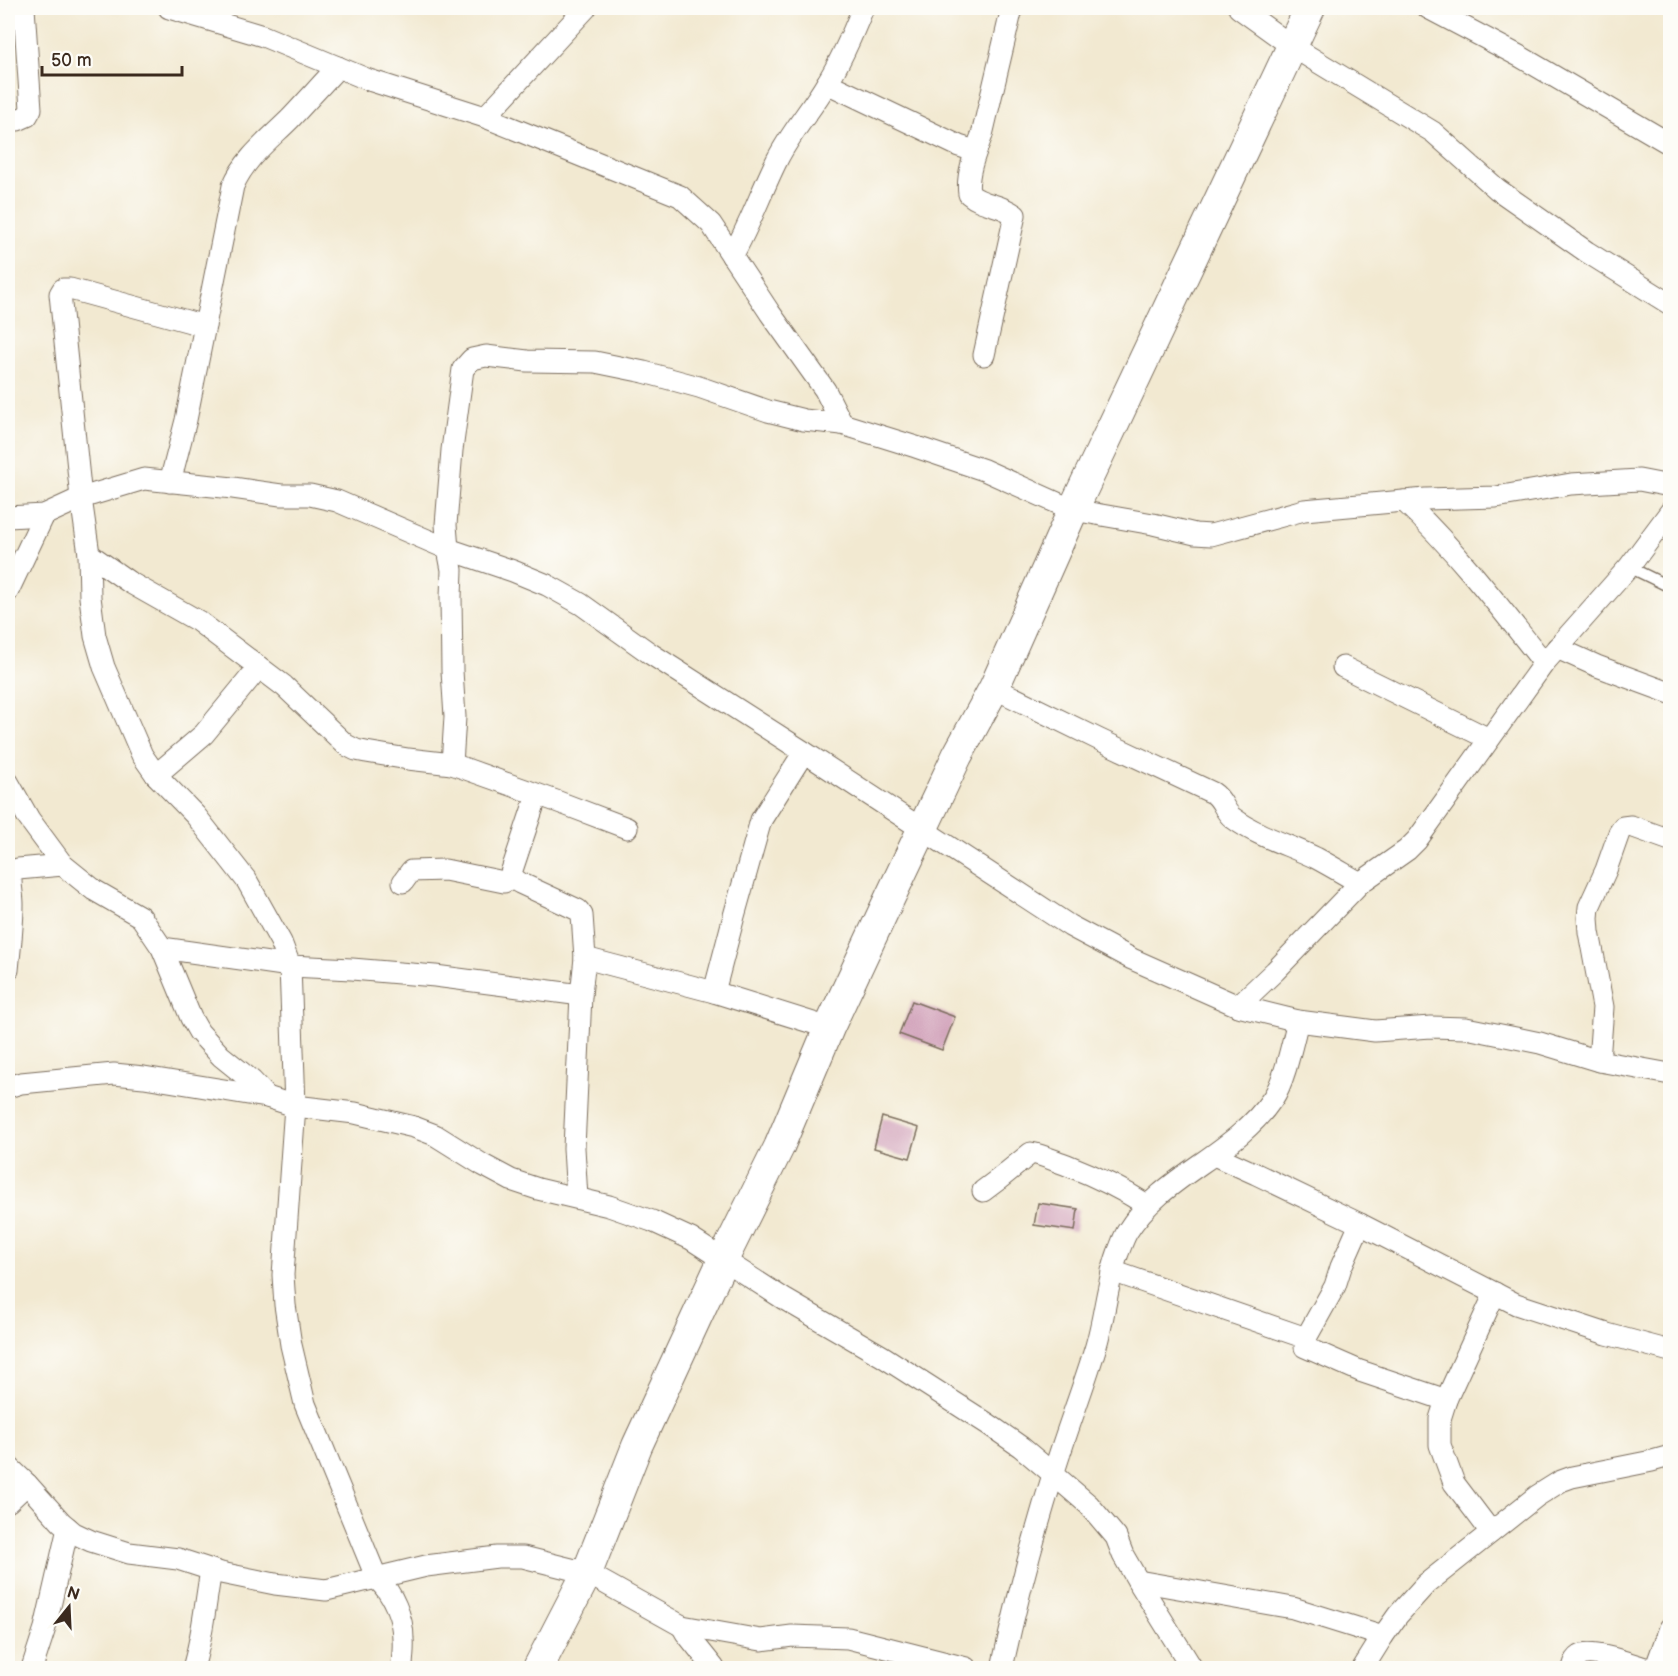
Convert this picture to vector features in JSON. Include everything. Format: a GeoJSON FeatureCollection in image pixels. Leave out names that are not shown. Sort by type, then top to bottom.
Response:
{"type":"FeatureCollection","features":[{"type":"Feature","properties":{"kind":"street"},"geometry":{"type":"LineString","coordinates":[[8,115],[18,120],[27,116],[31,109],[24,8]]}},
{"type":"Feature","properties":{"kind":"street"},"geometry":{"type":"LineString","coordinates":[[169,8],[263,36],[369,80],[485,117],[680,196],[711,224],[825,390],[843,424]]}},
{"type":"Feature","properties":{"kind":"street"},"geometry":{"type":"LineString","coordinates":[[485,117],[582,8]]}},
{"type":"Feature","properties":{"kind":"street"},"geometry":{"type":"LineString","coordinates":[[732,256],[747,231],[778,159],[827,83],[854,31],[863,8]]}},
{"type":"Feature","properties":{"kind":"street"},"geometry":{"type":"LineString","coordinates":[[984,355],[1015,214],[1000,205],[976,201],[969,194],[967,184],[975,151],[982,135],[1012,8]]}},
{"type":"Feature","properties":{"kind":"street"},"geometry":{"type":"LineString","coordinates":[[1239,8],[1293,47],[1433,132],[1497,189],[1587,252],[1671,303]]}},
{"type":"Feature","properties":{"kind":"street"},"geometry":{"type":"LineString","coordinates":[[538,1668],[587,1573],[637,1446],[723,1260],[779,1147],[829,1028],[957,756],[994,688],[1073,510],[1310,8]]}},
{"type":"Feature","properties":{"kind":"street"},"geometry":{"type":"LineString","coordinates":[[1428,8],[1521,57],[1671,144]]}},
{"type":"Feature","properties":{"kind":"street"},"geometry":{"type":"LineString","coordinates":[[170,482],[186,420],[233,186],[240,171],[250,158],[338,67]]}},
{"type":"Feature","properties":{"kind":"street"},"geometry":{"type":"LineString","coordinates":[[827,83],[959,146],[975,151]]}},
{"type":"Feature","properties":{"kind":"street"},"geometry":{"type":"LineString","coordinates":[[205,326],[70,288],[63,289],[60,294],[89,554],[90,597],[95,636],[104,667],[142,755],[156,775],[196,816],[248,881],[281,942],[290,966],[295,1106],[283,1275],[291,1345],[305,1404],[377,1579],[386,1586],[391,1595],[401,1623],[404,1638],[402,1668]]}},
{"type":"Feature","properties":{"kind":"street"},"geometry":{"type":"LineString","coordinates":[[452,764],[455,717],[452,671],[452,570],[446,525],[452,450],[463,369],[472,359],[486,356],[527,361],[595,362],[644,372],[699,387],[768,411],[804,420],[843,424],[984,470],[1073,510],[1195,534],[1211,535],[1304,510],[1404,501],[1496,497],[1571,484],[1639,480],[1671,486]]}},
{"type":"Feature","properties":{"kind":"street"},"geometry":{"type":"LineString","coordinates":[[8,517],[44,515],[81,498],[144,479],[281,495],[310,495],[338,501],[448,549],[547,585],[581,604],[651,654],[1070,926],[1132,958],[1238,1006],[1298,1021],[1375,1031],[1431,1027],[1466,1028],[1540,1043],[1599,1061],[1671,1074]]}},
{"type":"Feature","properties":{"kind":"street"},"geometry":{"type":"LineString","coordinates":[[1404,501],[1550,655],[1597,666],[1671,693]]}},
{"type":"Feature","properties":{"kind":"street"},"geometry":{"type":"LineString","coordinates":[[1238,1006],[1360,883],[1417,840],[1550,655],[1629,567],[1671,512]]}},
{"type":"Feature","properties":{"kind":"street"},"geometry":{"type":"LineString","coordinates":[[8,591],[44,515]]}},
{"type":"Feature","properties":{"kind":"street"},"geometry":{"type":"LineString","coordinates":[[89,554],[129,582],[198,621],[284,686],[346,745],[356,750],[452,764],[627,828]]}},
{"type":"Feature","properties":{"kind":"street"},"geometry":{"type":"LineString","coordinates":[[156,775],[204,734],[259,667]]}},
{"type":"Feature","properties":{"kind":"street"},"geometry":{"type":"LineString","coordinates":[[1343,668],[1489,739]]}},
{"type":"Feature","properties":{"kind":"street"},"geometry":{"type":"LineString","coordinates":[[994,688],[1098,740],[1213,793],[1220,798],[1226,812],[1239,822],[1317,859],[1360,883]]}},
{"type":"Feature","properties":{"kind":"street"},"geometry":{"type":"LineString","coordinates":[[714,992],[761,820],[804,752]]}},
{"type":"Feature","properties":{"kind":"street"},"geometry":{"type":"LineString","coordinates":[[8,782],[29,819],[63,865],[94,890],[141,917],[162,948],[199,1032],[221,1056],[267,1097]]}},
{"type":"Feature","properties":{"kind":"street"},"geometry":{"type":"LineString","coordinates":[[512,878],[511,873],[537,795]]}},
{"type":"Feature","properties":{"kind":"street"},"geometry":{"type":"LineString","coordinates":[[1599,1061],[1603,1007],[1589,932],[1589,907],[1606,870],[1618,832],[1623,827],[1631,826],[1671,840]]}},
{"type":"Feature","properties":{"kind":"street"},"geometry":{"type":"LineString","coordinates":[[8,970],[12,937],[12,871],[63,865]]}},
{"type":"Feature","properties":{"kind":"street"},"geometry":{"type":"LineString","coordinates":[[403,882],[411,872],[445,870],[504,882],[512,878]]}},
{"type":"Feature","properties":{"kind":"street"},"geometry":{"type":"LineString","coordinates":[[512,878],[578,910],[582,915],[585,958],[581,995],[574,1148],[577,1198]]}},
{"type":"Feature","properties":{"kind":"street"},"geometry":{"type":"LineString","coordinates":[[162,948],[290,966],[435,976],[581,995]]}},
{"type":"Feature","properties":{"kind":"street"},"geometry":{"type":"LineString","coordinates":[[585,958],[714,992],[829,1028]]}},
{"type":"Feature","properties":{"kind":"street"},"geometry":{"type":"LineString","coordinates":[[1002,1668],[1031,1551],[1053,1474],[1096,1345],[1112,1271],[1125,1235],[1147,1205],[1255,1122],[1281,1084],[1298,1021]]}},
{"type":"Feature","properties":{"kind":"street"},"geometry":{"type":"LineString","coordinates":[[8,1087],[21,1083],[114,1074],[267,1097],[295,1106],[355,1113],[414,1127],[435,1135],[501,1175],[538,1189],[609,1206],[652,1221],[691,1239],[988,1424],[1021,1447],[1053,1474],[1089,1505],[1116,1537],[1138,1581],[1192,1668]]}},
{"type":"Feature","properties":{"kind":"street"},"geometry":{"type":"LineString","coordinates":[[983,1191],[1031,1153],[1084,1172],[1125,1191],[1147,1205]]}},
{"type":"Feature","properties":{"kind":"street"},"geometry":{"type":"LineString","coordinates":[[1214,1155],[1360,1224],[1516,1304],[1606,1334],[1671,1351]]}},
{"type":"Feature","properties":{"kind":"street"},"geometry":{"type":"LineString","coordinates":[[1360,1224],[1335,1286],[1306,1338],[1305,1347],[1360,1371],[1446,1400]]}},
{"type":"Feature","properties":{"kind":"street"},"geometry":{"type":"LineString","coordinates":[[1112,1271],[1306,1338]]}},
{"type":"Feature","properties":{"kind":"street"},"geometry":{"type":"LineString","coordinates":[[1491,1532],[1454,1483],[1440,1445],[1440,1419],[1446,1400],[1495,1293]]}},
{"type":"Feature","properties":{"kind":"street"},"geometry":{"type":"LineString","coordinates":[[1363,1668],[1383,1636],[1426,1584],[1537,1496],[1572,1477],[1671,1456]]}},
{"type":"Feature","properties":{"kind":"street"},"geometry":{"type":"LineString","coordinates":[[8,1466],[68,1528],[91,1541],[129,1553],[178,1559],[211,1570],[275,1584],[326,1590],[426,1566],[497,1557],[523,1557],[587,1573],[682,1626],[761,1640],[792,1636],[848,1638],[966,1668]]}},
{"type":"Feature","properties":{"kind":"street"},"geometry":{"type":"LineString","coordinates":[[8,1502],[27,1484]]}},
{"type":"Feature","properties":{"kind":"street"},"geometry":{"type":"LineString","coordinates":[[32,1668],[45,1628],[68,1528]]}},
{"type":"Feature","properties":{"kind":"street"},"geometry":{"type":"LineString","coordinates":[[193,1668],[202,1635],[211,1570]]}},
{"type":"Feature","properties":{"kind":"street"},"geometry":{"type":"LineString","coordinates":[[1138,1581],[1293,1608],[1383,1636]]}},
{"type":"Feature","properties":{"kind":"street"},"geometry":{"type":"LineString","coordinates":[[682,1626],[714,1668]]}},
{"type":"Feature","properties":{"kind":"street"},"geometry":{"type":"LineString","coordinates":[[1573,1668],[1580,1655],[1591,1653],[1652,1668],[1658,1664],[1671,1628]]}},
{"type":"Feature","properties":{"kind":"lane"},"geometry":{"type":"LineString","coordinates":[[1629,567],[1671,587]]}},
{"type":"Feature","properties":{"kind":"building"},"geometry":{"type":"Polygon","coordinates":[[[912,1001],[955,1017],[942,1050],[899,1034],[912,1001]]]}},
{"type":"Feature","properties":{"kind":"building"},"geometry":{"type":"Polygon","coordinates":[[[882,1117],[919,1128],[910,1158],[874,1148],[882,1117]]]}},
{"type":"Feature","properties":{"kind":"building"},"geometry":{"type":"Polygon","coordinates":[[[1038,1203],[1078,1209],[1075,1231],[1034,1225],[1038,1203]]]}}]}
